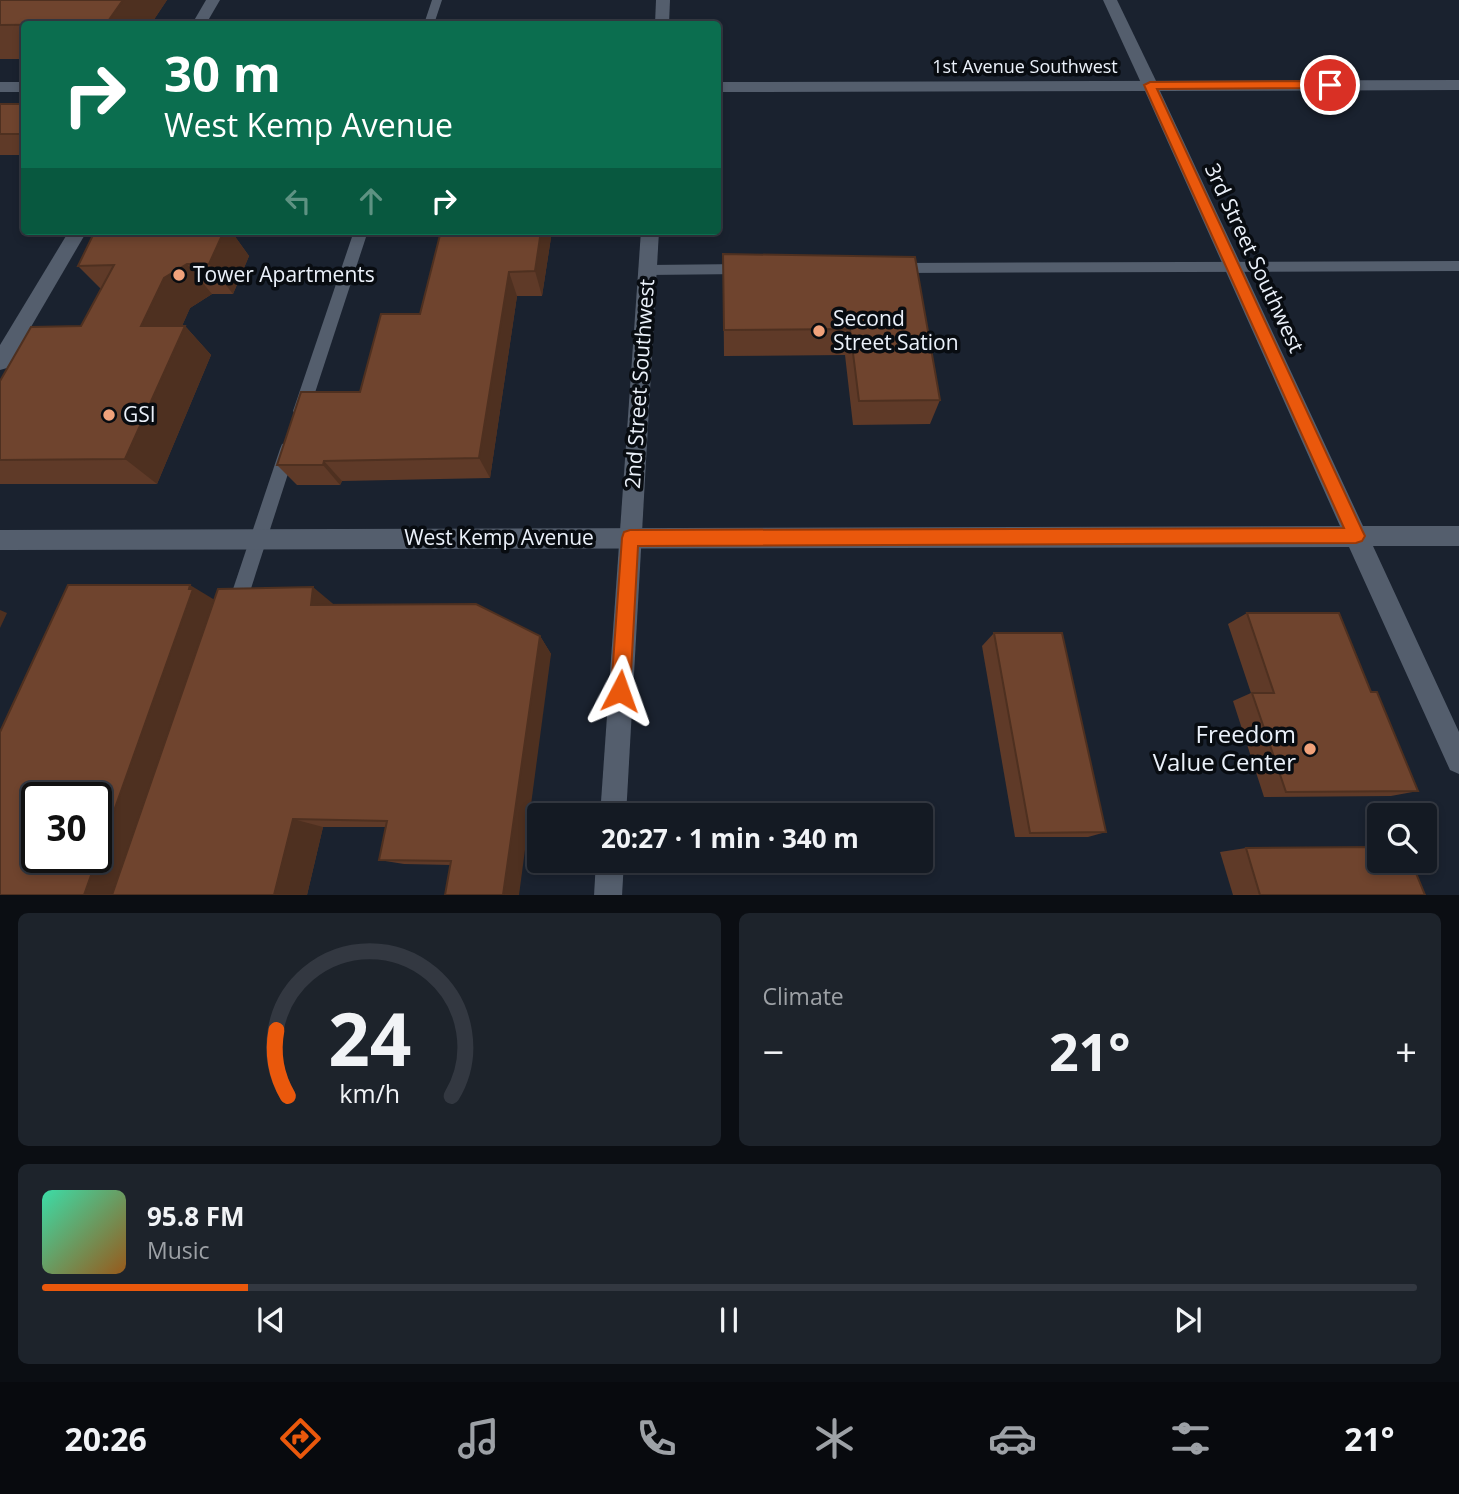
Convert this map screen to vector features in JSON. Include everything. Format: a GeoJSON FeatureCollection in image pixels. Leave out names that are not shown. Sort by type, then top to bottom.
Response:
{"type":"FeatureCollection","features":[{"type":"Feature","properties":{"kind":"street"},"geometry":{"type":"LineString","coordinates":[[201,21],[213,0]]}},
{"type":"Feature","properties":{"kind":"street"},"geometry":{"type":"LineString","coordinates":[[662,21],[663,0]]}},
{"type":"Feature","properties":{"kind":"street","name":"3rd Street Southwest"},"geometry":{"type":"LineString","coordinates":[[1110,0],[1459,761]]}},
{"type":"Feature","properties":{"kind":"street","name":"1st Avenue Southwest"},"geometry":{"type":"LineString","coordinates":[[721,87],[1459,85]]}},
{"type":"Feature","properties":{"kind":"street"},"geometry":{"type":"LineString","coordinates":[[0,87],[21,87]]}},
{"type":"Feature","properties":{"kind":"street"},"geometry":{"type":"LineString","coordinates":[[0,362],[76,235]]}},
{"type":"Feature","properties":{"kind":"street","name":"2nd Street Southwest"},"geometry":{"type":"LineString","coordinates":[[613,803],[650,235]]}},
{"type":"Feature","properties":{"kind":"street","name":"West Kemp Avenue"},"geometry":{"type":"LineString","coordinates":[[0,540],[1459,536]]}},
{"type":"Feature","properties":{"kind":"street"},"geometry":{"type":"LineString","coordinates":[[608,895],[609,873]]}},
{"type":"Feature","properties":{"kind":"lane"},"geometry":{"type":"LineString","coordinates":[[430,21],[437,0]]}},
{"type":"Feature","properties":{"kind":"lane"},"geometry":{"type":"LineString","coordinates":[[228,632],[360,235]]}},
{"type":"Feature","properties":{"kind":"lane"},"geometry":{"type":"LineString","coordinates":[[888,268],[1459,266]]}},
{"type":"Feature","properties":{"kind":"lane"},"geometry":{"type":"LineString","coordinates":[[648,270],[764,269]]}},
{"type":"Feature","properties":{"kind":"building"},"geometry":{"type":"Polygon","coordinates":[[[0,0],[123,0],[108,21],[21,21],[21,25],[0,25],[0,0]]]}},
{"type":"Feature","properties":{"kind":"building"},"geometry":{"type":"Polygon","coordinates":[[[0,104],[21,104],[21,134],[0,134],[0,104]]]}},
{"type":"Feature","properties":{"kind":"building"},"geometry":{"type":"Polygon","coordinates":[[[93,235],[222,235],[209,264],[187,264],[164,278],[141,326],[185,326],[125,459],[0,460],[0,381],[31,327],[81,326],[114,265],[78,266],[93,235]]]}},
{"type":"Feature","properties":{"kind":"building"},"geometry":{"type":"Polygon","coordinates":[[[440,235],[540,235],[535,271],[509,272],[479,458],[324,461],[323,465],[277,465],[301,392],[360,392],[381,314],[420,314],[440,235]]]}},
{"type":"Feature","properties":{"kind":"building","name":"Second Street Sation"},"geometry":{"type":"Polygon","coordinates":[[[723,254],[915,257],[940,400],[859,401],[850,329],[724,330],[723,254]]]}},
{"type":"Feature","properties":{"kind":"building"},"geometry":{"type":"Polygon","coordinates":[[[68,585],[190,585],[189,589],[193,589],[112,816],[112,782],[21,782],[21,873],[92,873],[84,895],[0,895],[0,732],[68,585]]]}},
{"type":"Feature","properties":{"kind":"building"},"geometry":{"type":"Polygon","coordinates":[[[313,587],[311,605],[476,604],[540,636],[503,895],[445,895],[451,861],[379,860],[387,821],[293,819],[274,895],[112,895],[218,589],[313,587]]]}},
{"type":"Feature","properties":{"kind":"building"},"geometry":{"type":"Polygon","coordinates":[[[1247,613],[1339,613],[1371,692],[1377,692],[1418,791],[1286,792],[1252,693],[1274,693],[1247,613]]]}},
{"type":"Feature","properties":{"kind":"building"},"geometry":{"type":"Polygon","coordinates":[[[994,633],[1062,633],[1106,832],[1030,833],[994,633]]]}},
{"type":"Feature","properties":{"kind":"building"},"geometry":{"type":"Polygon","coordinates":[[[1367,847],[1367,873],[1416,873],[1425,895],[1260,895],[1246,848],[1367,847]]]}},
{"type":"Feature","properties":{"kind":"place","name":"Tower Apartments"},"geometry":{"type":"Point","coordinates":[179,275]}},
{"type":"Feature","properties":{"kind":"place","name":"Second Street Sation"},"geometry":{"type":"Point","coordinates":[819,331]}},
{"type":"Feature","properties":{"kind":"place","name":"GSI"},"geometry":{"type":"Point","coordinates":[109,415]}},
{"type":"Feature","properties":{"kind":"place","name":"Freedom Value Center"},"geometry":{"type":"Point","coordinates":[1310,749]}},
{"type":"Feature","properties":{"kind":"route"},"geometry":{"type":"LineString","coordinates":[[620,691],[630,538],[1356,536],[1150,85],[1330,85]]}}]}
